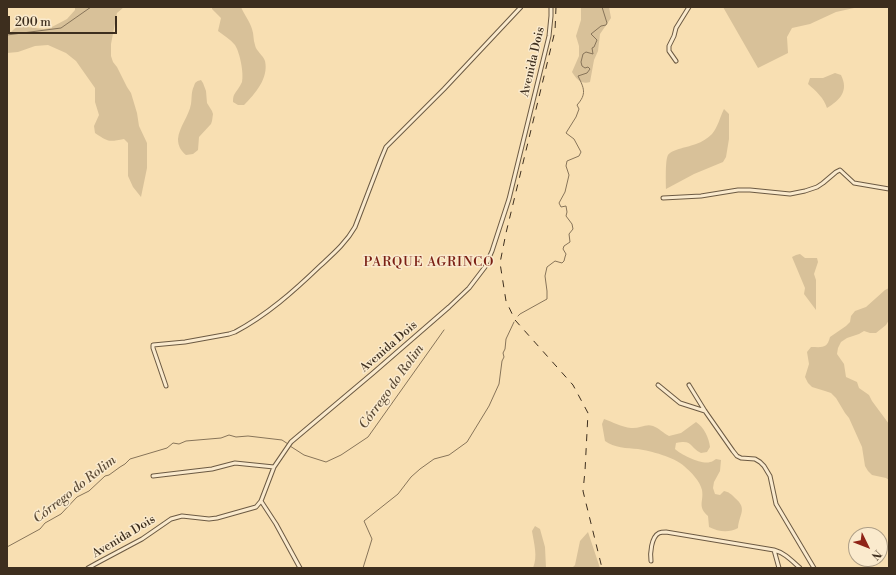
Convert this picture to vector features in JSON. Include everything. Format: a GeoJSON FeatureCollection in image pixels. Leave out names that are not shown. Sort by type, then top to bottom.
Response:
{"type":"FeatureCollection","features":[{"type":"Feature","properties":{"kind":"street"},"geometry":{"type":"LineString","coordinates":[[166,386],[153,345],[191,341],[235,332],[281,302],[293,292],[352,233],[380,158],[386,147],[444,89],[521,7]]}},
{"type":"Feature","properties":{"kind":"street","name":"Avenida Dois"},"geometry":{"type":"LineString","coordinates":[[88,568],[142,539],[171,519],[182,516],[209,519],[217,518],[256,507],[261,501],[274,468],[290,443],[373,373],[469,288],[485,266],[492,251],[509,199],[549,36],[551,7]]}},
{"type":"Feature","properties":{"kind":"street"},"geometry":{"type":"LineString","coordinates":[[676,61],[669,51],[669,46],[676,28],[689,7]]}},
{"type":"Feature","properties":{"kind":"street"},"geometry":{"type":"LineString","coordinates":[[664,198],[700,196],[738,190],[790,194],[805,192],[824,183],[840,170],[854,183],[889,189]]}},
{"type":"Feature","properties":{"kind":"street"},"geometry":{"type":"LineString","coordinates":[[689,385],[705,411],[737,456],[741,458],[755,459],[764,466],[770,476],[776,504],[814,568]]}},
{"type":"Feature","properties":{"kind":"street"},"geometry":{"type":"LineString","coordinates":[[658,386],[680,402],[705,411]]}},
{"type":"Feature","properties":{"kind":"street"},"geometry":{"type":"LineString","coordinates":[[153,476],[212,469],[235,463],[274,468]]}},
{"type":"Feature","properties":{"kind":"street"},"geometry":{"type":"LineString","coordinates":[[261,501],[276,524],[300,568]]}},
{"type":"Feature","properties":{"kind":"street"},"geometry":{"type":"LineString","coordinates":[[651,562],[650,553],[656,535],[661,532],[666,532],[774,550],[785,555],[800,568]]}},
{"type":"Feature","properties":{"kind":"street"},"geometry":{"type":"LineString","coordinates":[[774,550],[779,568]]}},
{"type":"Feature","properties":{"kind":"shaded area"},"geometry":{"type":"Polygon","coordinates":[[[75,7],[124,7],[117,13],[111,44],[111,56],[131,93],[139,126],[147,143],[147,168],[141,197],[133,187],[128,176],[128,143],[124,139],[115,141],[109,140],[95,133],[94,126],[99,115],[95,102],[95,88],[76,61],[66,53],[48,45],[35,46],[18,52],[7,53],[7,36],[18,26],[44,29],[50,28],[67,19],[75,10],[75,7]]]}},
{"type":"Feature","properties":{"kind":"shaded area"},"geometry":{"type":"Polygon","coordinates":[[[212,7],[241,7],[253,31],[256,47],[265,61],[266,67],[263,79],[257,91],[244,105],[238,105],[233,102],[234,96],[242,82],[240,58],[235,45],[218,31],[221,18],[212,9],[212,7]]]}},
{"type":"Feature","properties":{"kind":"shaded area"},"geometry":{"type":"Polygon","coordinates":[[[581,7],[609,7],[611,18],[600,34],[598,51],[594,60],[590,82],[587,83],[580,81],[572,72],[579,56],[579,46],[576,36],[581,20],[581,7]]]}},
{"type":"Feature","properties":{"kind":"shaded area"},"geometry":{"type":"Polygon","coordinates":[[[723,7],[855,7],[836,12],[810,24],[792,28],[787,37],[788,53],[758,68],[723,7]]]}},
{"type":"Feature","properties":{"kind":"shaded area"},"geometry":{"type":"Polygon","coordinates":[[[835,73],[841,75],[844,90],[836,102],[827,108],[822,98],[808,84],[810,78],[823,78],[835,73]]]}},
{"type":"Feature","properties":{"kind":"shaded area"},"geometry":{"type":"Polygon","coordinates":[[[201,80],[206,91],[207,103],[213,114],[212,121],[199,137],[198,150],[193,154],[186,155],[179,146],[178,139],[190,108],[192,90],[196,82],[201,80]]]}},
{"type":"Feature","properties":{"kind":"shaded area"},"geometry":{"type":"Polygon","coordinates":[[[724,109],[729,114],[729,139],[726,157],[723,162],[694,174],[666,189],[666,166],[668,155],[673,151],[693,145],[709,137],[716,128],[724,109]]]}},
{"type":"Feature","properties":{"kind":"shaded area"},"geometry":{"type":"Polygon","coordinates":[[[800,254],[805,258],[817,258],[818,262],[814,274],[816,280],[816,310],[804,294],[805,288],[792,257],[800,254]]]}},
{"type":"Feature","properties":{"kind":"shaded area"},"geometry":{"type":"Polygon","coordinates":[[[889,288],[889,320],[886,325],[876,333],[864,331],[847,338],[841,342],[837,354],[844,364],[846,377],[857,382],[859,388],[869,395],[889,424],[889,480],[872,475],[868,471],[865,466],[862,447],[849,418],[836,398],[831,393],[812,387],[805,377],[809,364],[807,352],[811,347],[821,347],[826,345],[830,337],[850,322],[851,316],[855,311],[866,307],[889,288]]]}},
{"type":"Feature","properties":{"kind":"shaded area"},"geometry":{"type":"Polygon","coordinates":[[[604,419],[620,426],[631,428],[650,425],[669,436],[681,433],[696,422],[699,424],[709,440],[710,447],[707,452],[701,453],[685,442],[676,443],[675,449],[687,457],[697,461],[707,463],[716,459],[721,460],[720,471],[714,482],[713,488],[715,494],[720,495],[724,491],[729,493],[741,505],[742,512],[738,528],[731,531],[724,531],[709,527],[708,516],[702,507],[701,487],[689,471],[680,463],[662,455],[638,449],[616,446],[605,441],[602,424],[604,419]]]}},
{"type":"Feature","properties":{"kind":"shaded area"},"geometry":{"type":"Polygon","coordinates":[[[535,526],[540,529],[545,547],[546,568],[533,568],[535,545],[532,531],[535,526]]]}},
{"type":"Feature","properties":{"kind":"shaded area"},"geometry":{"type":"Polygon","coordinates":[[[588,532],[600,568],[572,568],[575,565],[580,541],[588,532]]]}},
{"type":"Feature","properties":{"kind":"waterway"},"geometry":{"type":"LineString","coordinates":[[7,35],[61,28],[91,7]]}},
{"type":"Feature","properties":{"kind":"waterway"},"geometry":{"type":"LineString","coordinates":[[518,316],[547,299],[545,276],[547,267],[555,261],[562,263],[564,261],[566,254],[563,249],[564,246],[570,242],[569,234],[573,229],[572,224],[566,216],[566,206],[561,207],[559,203],[565,192],[569,175],[566,166],[567,161],[579,156],[581,152],[574,139],[566,133],[576,117],[579,109],[577,105],[582,98],[584,91],[578,76],[587,73],[590,69],[582,66],[581,62],[583,54],[586,52],[593,54],[592,48],[597,40],[591,34],[607,23],[602,7]]}},
{"type":"Feature","properties":{"kind":"waterway"},"geometry":{"type":"LineString","coordinates":[[363,568],[372,539],[364,521],[398,494],[411,477],[420,469],[434,459],[449,455],[467,442],[489,406],[499,384],[506,339],[514,322]]}},
{"type":"Feature","properties":{"kind":"waterway","name":"Córrego do Rolim"},"geometry":{"type":"LineString","coordinates":[[290,446],[304,455],[326,462],[341,455],[368,437],[444,330]]}},
{"type":"Feature","properties":{"kind":"waterway","name":"Córrego do Rolim"},"geometry":{"type":"LineString","coordinates":[[7,547],[40,529],[45,523],[61,514],[77,497],[89,491],[105,476],[109,475],[130,459],[167,448],[173,443],[179,444],[186,441],[221,438],[229,435],[236,437],[248,436],[282,440],[288,444]]}},
{"type":"Feature","properties":{"kind":"railway"},"geometry":{"type":"LineString","coordinates":[[556,7],[555,31],[500,263],[506,301],[515,320],[573,385],[588,413],[583,491],[602,568]]}},
{"type":"Feature","properties":{"kind":"district","name":"PARQUE AGRINCO"},"geometry":{"type":"Point","coordinates":[429,263]}}]}
